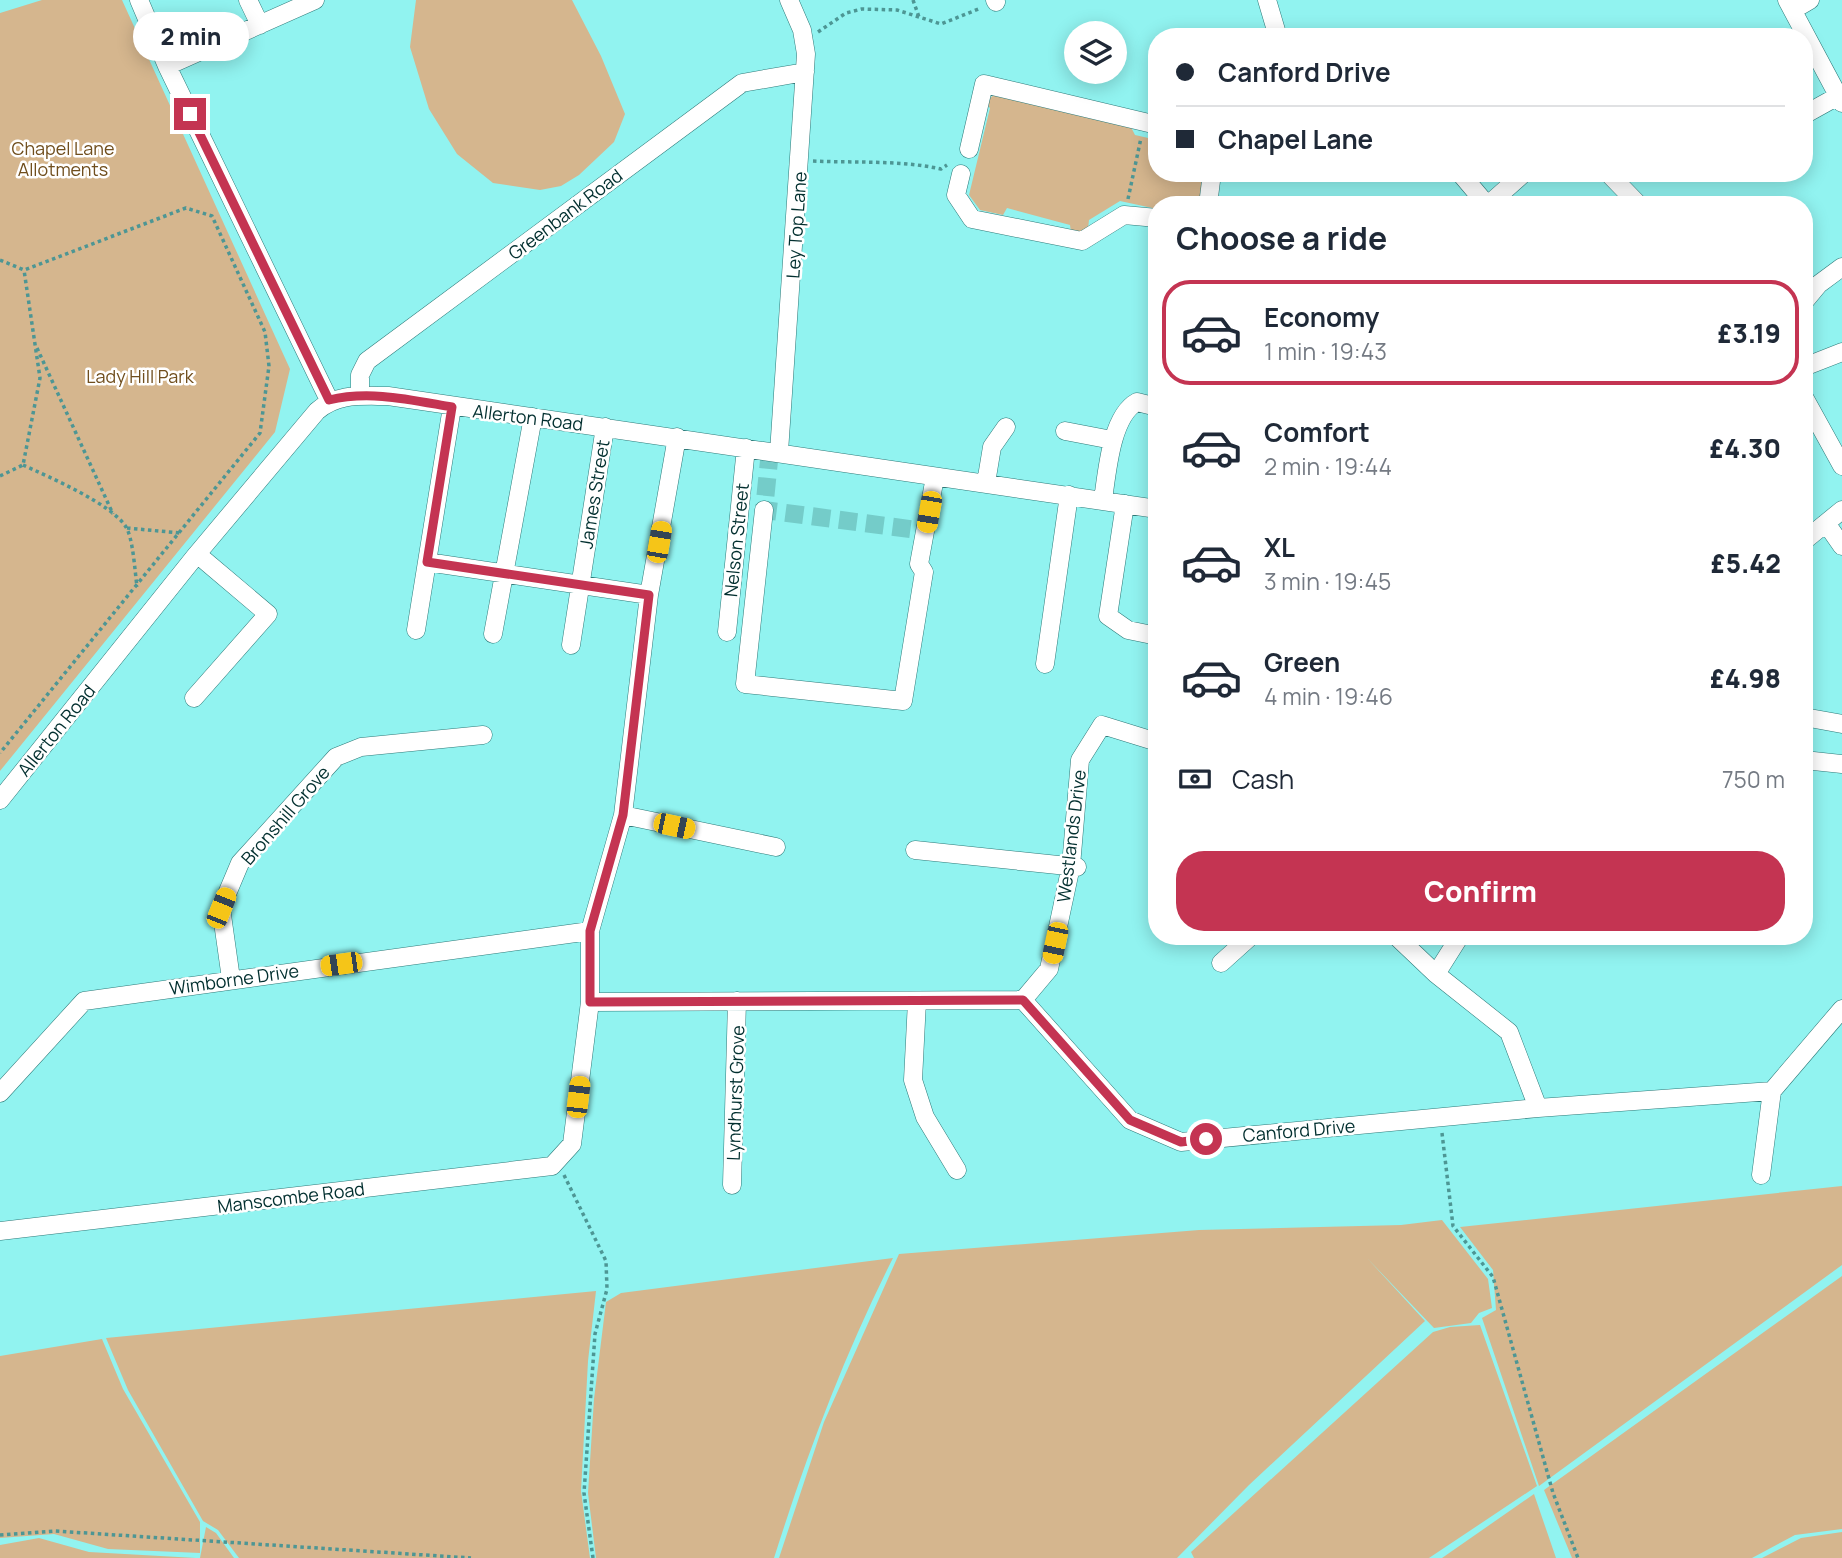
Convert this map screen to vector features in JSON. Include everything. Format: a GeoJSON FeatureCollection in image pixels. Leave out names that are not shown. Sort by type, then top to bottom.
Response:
{"type":"FeatureCollection","features":[{"type":"Feature","properties":{"kind":"street"},"geometry":{"type":"LineString","coordinates":[[139,0],[167,66],[329,400]]}},
{"type":"Feature","properties":{"kind":"street"},"geometry":{"type":"LineString","coordinates":[[248,0],[260,25]]}},
{"type":"Feature","properties":{"kind":"street"},"geometry":{"type":"LineString","coordinates":[[167,66],[315,0]]}},
{"type":"Feature","properties":{"kind":"street","name":"Ley Top Lane"},"geometry":{"type":"LineString","coordinates":[[779,452],[805,72],[804,41],[789,0]]}},
{"type":"Feature","properties":{"kind":"street"},"geometry":{"type":"LineString","coordinates":[[1267,0],[1275,28]]}},
{"type":"Feature","properties":{"kind":"street"},"geometry":{"type":"LineString","coordinates":[[1802,28],[1790,5],[1810,0]]}},
{"type":"Feature","properties":{"kind":"street"},"geometry":{"type":"LineString","coordinates":[[1813,49],[1840,100],[1813,111]]}},
{"type":"Feature","properties":{"kind":"street","name":"Greenbank Road"},"geometry":{"type":"LineString","coordinates":[[360,396],[360,375],[367,361],[741,83],[805,72]]}},
{"type":"Feature","properties":{"kind":"street"},"geometry":{"type":"LineString","coordinates":[[969,149],[984,84],[1148,124]]}},
{"type":"Feature","properties":{"kind":"street"},"geometry":{"type":"LineString","coordinates":[[956,169],[956,195],[972,219],[1082,241],[1124,215],[1148,217]]}},
{"type":"Feature","properties":{"kind":"street"},"geometry":{"type":"LineString","coordinates":[[1468,182],[1479,196]]}},
{"type":"Feature","properties":{"kind":"street"},"geometry":{"type":"LineString","coordinates":[[1497,196],[1514,182]]}},
{"type":"Feature","properties":{"kind":"street"},"geometry":{"type":"LineString","coordinates":[[1617,182],[1630,196]]}},
{"type":"Feature","properties":{"kind":"street"},"geometry":{"type":"LineString","coordinates":[[1813,291],[1842,267]]}},
{"type":"Feature","properties":{"kind":"street"},"geometry":{"type":"LineString","coordinates":[[1813,363],[1842,352]]}},
{"type":"Feature","properties":{"kind":"street","name":"Allerton Road"},"geometry":{"type":"LineString","coordinates":[[0,800],[197,554],[329,400],[388,396],[1148,507]]}},
{"type":"Feature","properties":{"kind":"street"},"geometry":{"type":"LineString","coordinates":[[1103,500],[1112,440],[1131,405],[1137,402],[1148,405]]}},
{"type":"Feature","properties":{"kind":"street"},"geometry":{"type":"LineString","coordinates":[[416,630],[452,407]]}},
{"type":"Feature","properties":{"kind":"street"},"geometry":{"type":"LineString","coordinates":[[1813,413],[1842,466]]}},
{"type":"Feature","properties":{"kind":"street"},"geometry":{"type":"LineString","coordinates":[[494,634],[533,417]]}},
{"type":"Feature","properties":{"kind":"street","name":"James Street"},"geometry":{"type":"LineString","coordinates":[[571,645],[604,427]]}},
{"type":"Feature","properties":{"kind":"street"},"geometry":{"type":"LineString","coordinates":[[986,483],[992,447],[1006,427]]}},
{"type":"Feature","properties":{"kind":"street"},"geometry":{"type":"LineString","coordinates":[[1065,431],[1112,440]]}},
{"type":"Feature","properties":{"kind":"street"},"geometry":{"type":"LineString","coordinates":[[677,437],[649,595],[623,815],[590,931],[590,1002],[1023,1000]]}},
{"type":"Feature","properties":{"kind":"street","name":"Nelson Street"},"geometry":{"type":"LineString","coordinates":[[727,632],[746,448]]}},
{"type":"Feature","properties":{"kind":"street"},"geometry":{"type":"LineString","coordinates":[[764,510],[745,684],[903,701],[924,572],[919,564],[935,477]]}},
{"type":"Feature","properties":{"kind":"street"},"geometry":{"type":"LineString","coordinates":[[1045,664],[1069,495]]}},
{"type":"Feature","properties":{"kind":"street"},"geometry":{"type":"LineString","coordinates":[[1125,503],[1108,616],[1128,630],[1148,634]]}},
{"type":"Feature","properties":{"kind":"street"},"geometry":{"type":"LineString","coordinates":[[1813,534],[1842,510]]}},
{"type":"Feature","properties":{"kind":"street"},"geometry":{"type":"LineString","coordinates":[[1826,523],[1842,546]]}},
{"type":"Feature","properties":{"kind":"street"},"geometry":{"type":"LineString","coordinates":[[194,698],[268,614],[197,554]]}},
{"type":"Feature","properties":{"kind":"street"},"geometry":{"type":"LineString","coordinates":[[427,562],[649,595]]}},
{"type":"Feature","properties":{"kind":"street"},"geometry":{"type":"LineString","coordinates":[[1813,722],[1842,723]]}},
{"type":"Feature","properties":{"kind":"street","name":"Westlands Drive"},"geometry":{"type":"LineString","coordinates":[[1023,1000],[1049,968],[1074,867],[1080,760],[1102,725],[1148,739]]}},
{"type":"Feature","properties":{"kind":"street","name":"Bronshill Grove"},"geometry":{"type":"LineString","coordinates":[[231,979],[221,908],[240,863],[336,757],[361,747],[483,735]]}},
{"type":"Feature","properties":{"kind":"street"},"geometry":{"type":"LineString","coordinates":[[1813,762],[1842,764]]}},
{"type":"Feature","properties":{"kind":"street"},"geometry":{"type":"LineString","coordinates":[[623,815],[776,848]]}},
{"type":"Feature","properties":{"kind":"street"},"geometry":{"type":"LineString","coordinates":[[915,850],[1074,867]]}},
{"type":"Feature","properties":{"kind":"street","name":"Wimborne Drive"},"geometry":{"type":"LineString","coordinates":[[0,1093],[84,1000],[590,931]]}},
{"type":"Feature","properties":{"kind":"street"},"geometry":{"type":"LineString","coordinates":[[1221,963],[1241,945]]}},
{"type":"Feature","properties":{"kind":"street"},"geometry":{"type":"LineString","coordinates":[[1405,945],[1436,974],[1509,1032],[1538,1108]]}},
{"type":"Feature","properties":{"kind":"street"},"geometry":{"type":"LineString","coordinates":[[1436,974],[1454,945]]}},
{"type":"Feature","properties":{"kind":"street","name":"Canford Drive"},"geometry":{"type":"LineString","coordinates":[[1023,1000],[1130,1120],[1181,1142],[1538,1108],[1772,1091]]}},
{"type":"Feature","properties":{"kind":"street","name":"Lyndhurst Grove"},"geometry":{"type":"LineString","coordinates":[[732,1185],[737,1001]]}},
{"type":"Feature","properties":{"kind":"street","name":"Manscombe Road"},"geometry":{"type":"LineString","coordinates":[[0,1230],[552,1167],[572,1144],[590,1002]]}},
{"type":"Feature","properties":{"kind":"street"},"geometry":{"type":"LineString","coordinates":[[917,1002],[913,1080],[925,1117],[957,1170]]}},
{"type":"Feature","properties":{"kind":"street"},"geometry":{"type":"LineString","coordinates":[[1761,1175],[1772,1091],[1842,1009]]}},
{"type":"Feature","properties":{"kind":"path"},"geometry":{"type":"LineString","coordinates":[[913,0],[919,17]]}},
{"type":"Feature","properties":{"kind":"path"},"geometry":{"type":"LineString","coordinates":[[804,41],[846,13],[862,9],[897,10],[941,24],[996,1]]}},
{"type":"Feature","properties":{"kind":"path"},"geometry":{"type":"LineString","coordinates":[[1124,215],[1148,131]]}},
{"type":"Feature","properties":{"kind":"path"},"geometry":{"type":"LineString","coordinates":[[800,161],[877,164],[909,162],[941,169],[956,169]]}},
{"type":"Feature","properties":{"kind":"path"},"geometry":{"type":"LineString","coordinates":[[0,260],[24,270],[186,208],[212,216],[265,332],[269,366],[260,433],[0,753]]}},
{"type":"Feature","properties":{"kind":"path"},"geometry":{"type":"LineString","coordinates":[[23,465],[40,378],[24,270]]}},
{"type":"Feature","properties":{"kind":"path"},"geometry":{"type":"LineString","coordinates":[[35,343],[113,514]]}},
{"type":"Feature","properties":{"kind":"path"},"geometry":{"type":"LineString","coordinates":[[0,476],[23,465]]}},
{"type":"Feature","properties":{"kind":"path"},"geometry":{"type":"LineString","coordinates":[[23,465],[70,487],[113,514],[127,528],[137,587]]}},
{"type":"Feature","properties":{"kind":"path"},"geometry":{"type":"LineString","coordinates":[[127,528],[180,533]]}},
{"type":"Feature","properties":{"kind":"path"},"geometry":{"type":"LineString","coordinates":[[1440,1117],[1453,1226],[1493,1277],[1553,1493],[1578,1558]]}},
{"type":"Feature","properties":{"kind":"path"},"geometry":{"type":"LineString","coordinates":[[557,1160],[606,1262],[607,1289],[595,1334],[584,1493],[593,1558]]}},
{"type":"Feature","properties":{"kind":"path"},"geometry":{"type":"LineString","coordinates":[[0,1535],[55,1531],[471,1558]]}},
{"type":"Feature","properties":{"kind":"green space","name":"Lady Hill Park"},"geometry":{"type":"Polygon","coordinates":[[[42,0],[122,0],[290,369],[275,432],[0,771],[0,13],[42,0]]]}},
{"type":"Feature","properties":{"kind":"green space"},"geometry":{"type":"Polygon","coordinates":[[[416,0],[572,0],[601,56],[625,114],[614,142],[579,175],[561,186],[540,190],[493,183],[457,154],[429,109],[410,47],[416,0]]]}},
{"type":"Feature","properties":{"kind":"green space"},"geometry":{"type":"Polygon","coordinates":[[[997,93],[1129,123],[1135,135],[1148,138],[1148,182],[1203,182],[1200,196],[1148,196],[1148,207],[1120,201],[1089,220],[1088,229],[1084,233],[1071,232],[1070,225],[1007,208],[1003,215],[980,210],[969,195],[990,108],[984,102],[997,93]]]}},
{"type":"Feature","properties":{"kind":"green space"},"geometry":{"type":"Polygon","coordinates":[[[1842,1186],[1842,1265],[1539,1486],[1482,1318],[1496,1310],[1493,1270],[1460,1227],[1842,1186]]]}},
{"type":"Feature","properties":{"kind":"green space"},"geometry":{"type":"Polygon","coordinates":[[[1442,1220],[1488,1279],[1492,1308],[1479,1313],[1471,1323],[1434,1328],[1367,1258],[1425,1321],[1249,1485],[1177,1558],[779,1558],[824,1422],[899,1254],[1199,1230],[1401,1225],[1442,1220]]]}},
{"type":"Feature","properties":{"kind":"green space"},"geometry":{"type":"Polygon","coordinates":[[[893,1258],[858,1331],[828,1405],[774,1558],[596,1558],[588,1493],[594,1399],[606,1302],[621,1293],[893,1258]]]}},
{"type":"Feature","properties":{"kind":"green space"},"geometry":{"type":"Polygon","coordinates":[[[1842,1276],[1842,1529],[1795,1535],[1752,1558],[1572,1558],[1544,1490],[1842,1276]]]}},
{"type":"Feature","properties":{"kind":"green space"},"geometry":{"type":"Polygon","coordinates":[[[596,1291],[588,1361],[581,1491],[590,1558],[239,1558],[218,1530],[203,1521],[128,1390],[106,1338],[596,1291]]]}},
{"type":"Feature","properties":{"kind":"green space"},"geometry":{"type":"Polygon","coordinates":[[[1480,1325],[1537,1486],[1429,1558],[1194,1558],[1191,1552],[1433,1332],[1450,1327],[1480,1325]]]}},
{"type":"Feature","properties":{"kind":"green space"},"geometry":{"type":"Polygon","coordinates":[[[102,1339],[123,1389],[200,1522],[200,1553],[108,1549],[54,1534],[0,1538],[0,1356],[102,1339]]]}},
{"type":"Feature","properties":{"kind":"green space"},"geometry":{"type":"Polygon","coordinates":[[[1534,1494],[1556,1558],[1442,1558],[1534,1494]]]}},
{"type":"Feature","properties":{"kind":"green space"},"geometry":{"type":"Polygon","coordinates":[[[206,1527],[216,1533],[234,1558],[200,1558],[206,1527]]]}},
{"type":"Feature","properties":{"kind":"green space"},"geometry":{"type":"Polygon","coordinates":[[[1842,1532],[1842,1558],[1762,1558],[1801,1538],[1842,1532]]]}},
{"type":"Feature","properties":{"kind":"green space"},"geometry":{"type":"Polygon","coordinates":[[[39,1538],[89,1552],[196,1558],[0,1558],[0,1545],[39,1538]]]}},
{"type":"Feature","properties":{"kind":"tunnel"},"geometry":{"type":"LineString","coordinates":[[770,451],[764,510],[925,531]]}},
{"type":"Feature","properties":{"kind":"route"},"geometry":{"type":"LineString","coordinates":[[190,114],[329,400],[346,396],[388,396],[452,407],[427,562],[649,595],[623,815],[590,931],[590,1002],[1023,1000],[1130,1120],[1181,1142],[1206,1139]]}},
{"type":"Feature","properties":{"kind":"park label","name":"Chapel Lane Allotments"},"geometry":{"type":"Point","coordinates":[63,158]}}]}
